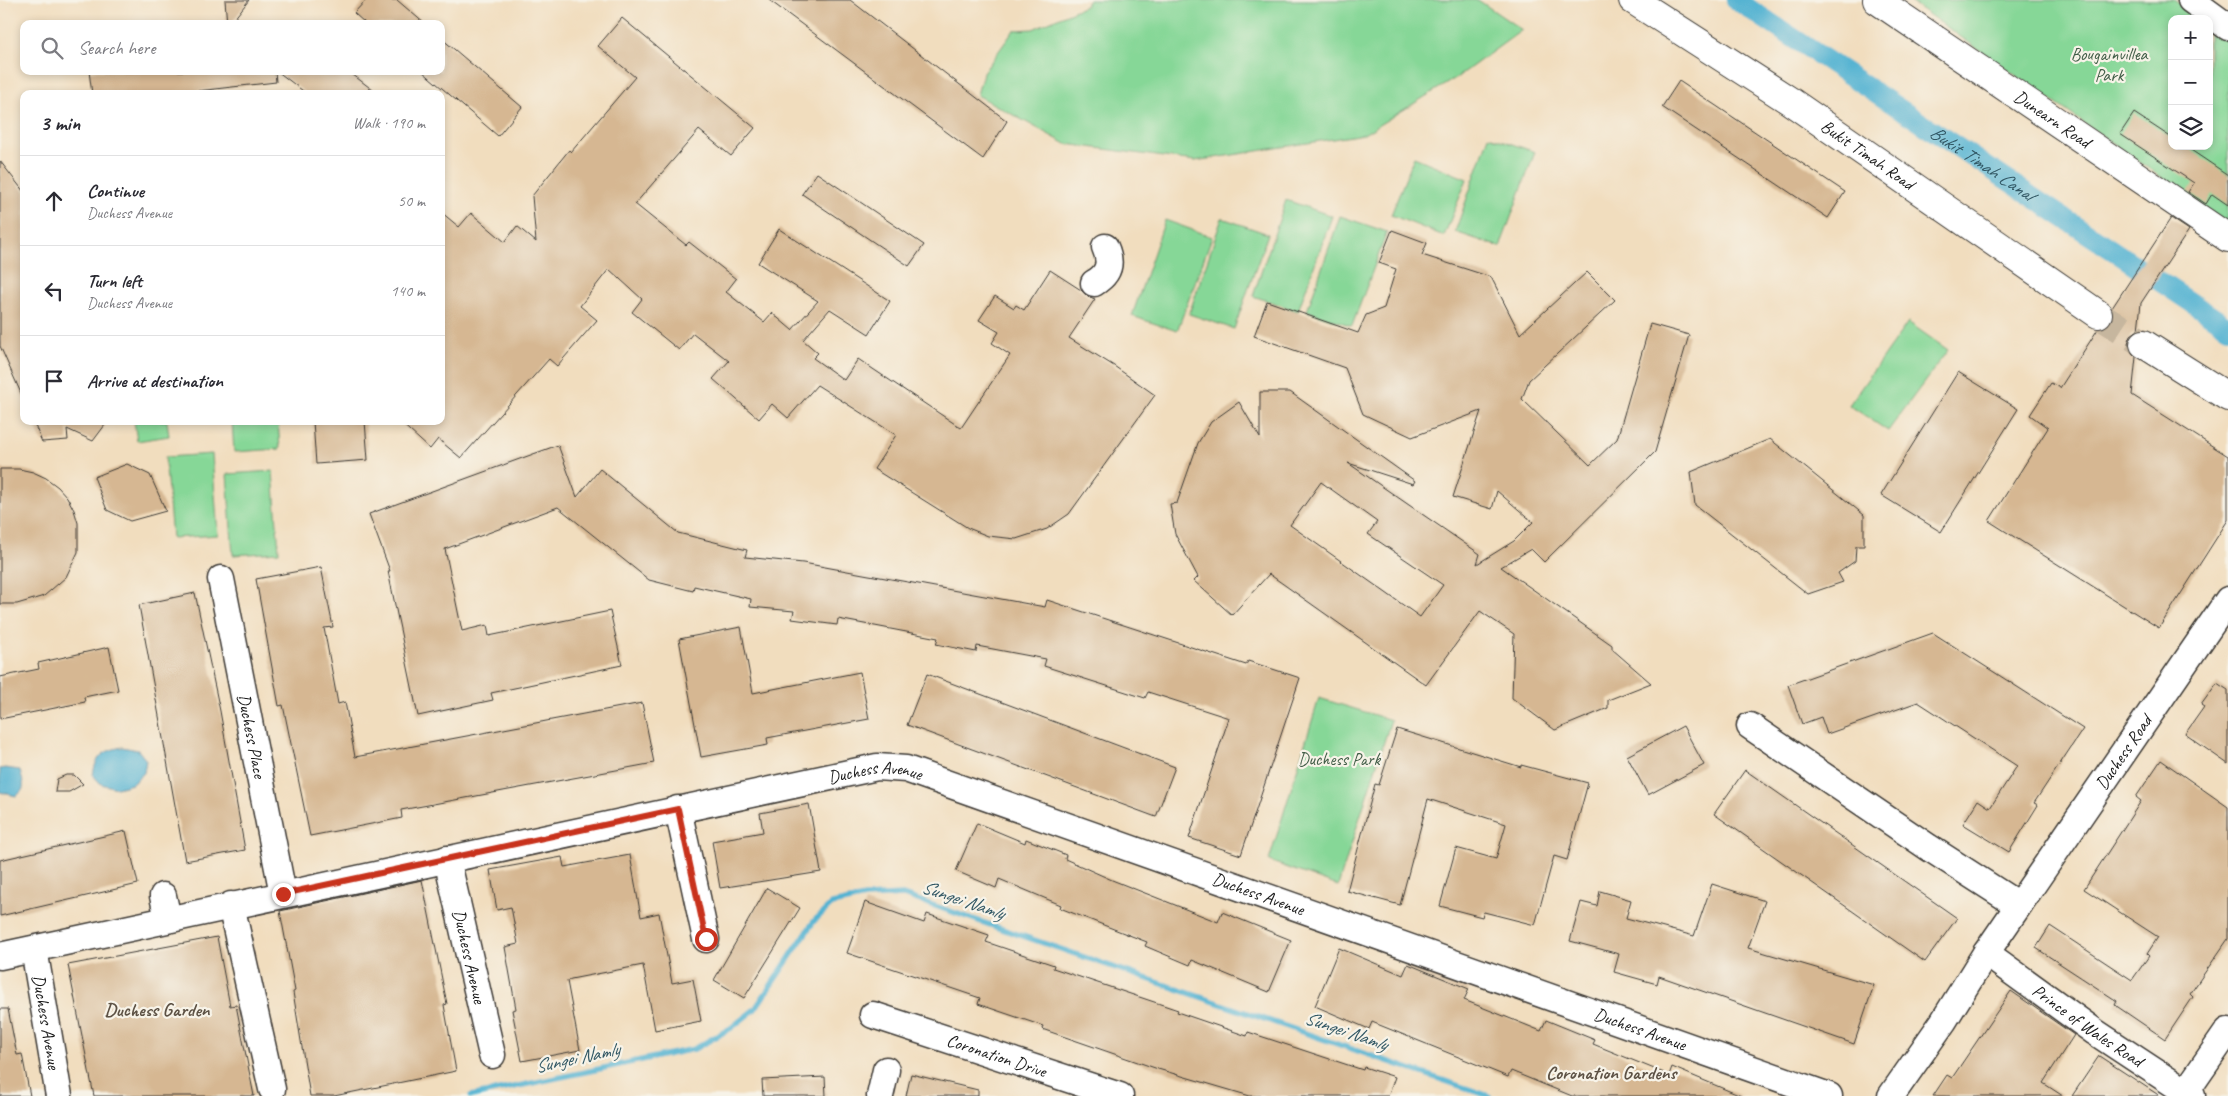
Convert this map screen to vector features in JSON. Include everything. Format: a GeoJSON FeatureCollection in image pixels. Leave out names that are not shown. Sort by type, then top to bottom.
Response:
{"type":"FeatureCollection","features":[{"type":"Feature","properties":{"kind":"highway","name":"Bukit Timah Road"},"geometry":{"type":"LineString","coordinates":[[1633,0],[1790,101],[2098,314]]}},
{"type":"Feature","properties":{"kind":"highway","name":"Dunearn Road"},"geometry":{"type":"LineString","coordinates":[[1877,0],[2228,238]]}},
{"type":"Feature","properties":{"kind":"highway"},"geometry":{"type":"LineString","coordinates":[[2144,344],[2228,397]]}},
{"type":"Feature","properties":{"kind":"street"},"geometry":{"type":"LineString","coordinates":[[2191,0],[2228,26]]}},
{"type":"Feature","properties":{"kind":"street"},"geometry":{"type":"LineString","coordinates":[[1094,283],[1104,277],[1109,268],[1110,257],[1105,247]]}},
{"type":"Feature","properties":{"kind":"street","name":"Duchess Place"},"geometry":{"type":"LineString","coordinates":[[221,579],[283,894]]}},
{"type":"Feature","properties":{"kind":"street","name":"Duchess Road"},"geometry":{"type":"LineString","coordinates":[[1891,1096],[1943,1022],[2018,905],[2228,600]]}},
{"type":"Feature","properties":{"kind":"street"},"geometry":{"type":"LineString","coordinates":[[1750,726],[2018,905]]}},
{"type":"Feature","properties":{"kind":"street","name":"Duchess Avenue"},"geometry":{"type":"LineString","coordinates":[[0,956],[34,948],[165,908],[231,905],[877,766],[906,770],[1829,1096]]}},
{"type":"Feature","properties":{"kind":"street"},"geometry":{"type":"LineString","coordinates":[[678,809],[706,939]]}},
{"type":"Feature","properties":{"kind":"street","name":"Duchess Avenue"},"geometry":{"type":"LineString","coordinates":[[446,859],[492,1055]]}},
{"type":"Feature","properties":{"kind":"street"},"geometry":{"type":"LineString","coordinates":[[231,905],[272,1089]]}},
{"type":"Feature","properties":{"kind":"street","name":"Duchess Avenue"},"geometry":{"type":"LineString","coordinates":[[34,948],[59,1096]]}},
{"type":"Feature","properties":{"kind":"street","name":"Prince of Wales Road"},"geometry":{"type":"LineString","coordinates":[[1986,953],[2095,1032],[2187,1095]]}},
{"type":"Feature","properties":{"kind":"street","name":"Coronation Drive"},"geometry":{"type":"LineString","coordinates":[[873,1015],[1120,1096]]}},
{"type":"Feature","properties":{"kind":"street"},"geometry":{"type":"LineString","coordinates":[[2187,1095],[2228,1031]]}},
{"type":"Feature","properties":{"kind":"street"},"geometry":{"type":"LineString","coordinates":[[880,1096],[886,1070]]}},
{"type":"Feature","properties":{"kind":"green space"},"geometry":{"type":"Polygon","coordinates":[[[1089,0],[1478,0],[1522,30],[1459,76],[1364,134],[1195,161],[1066,144],[977,95],[983,73],[1014,30],[1033,29],[1085,6],[1089,0]]]}},
{"type":"Feature","properties":{"kind":"green space","name":"Bougainvillea Park"},"geometry":{"type":"Polygon","coordinates":[[[1908,0],[2174,0],[2195,15],[2168,15],[2168,150],[2213,150],[2213,28],[2228,38],[2228,224],[1908,0]]]}},
{"type":"Feature","properties":{"kind":"green space"},"geometry":{"type":"Polygon","coordinates":[[[1489,136],[1535,152],[1500,247],[1455,232],[1489,136]]]}},
{"type":"Feature","properties":{"kind":"green space"},"geometry":{"type":"Polygon","coordinates":[[[1414,157],[1467,179],[1444,236],[1391,215],[1414,157]]]}},
{"type":"Feature","properties":{"kind":"green space"},"geometry":{"type":"Polygon","coordinates":[[[1286,200],[1332,216],[1298,311],[1253,296],[1286,200]]]}},
{"type":"Feature","properties":{"kind":"green space"},"geometry":{"type":"Polygon","coordinates":[[[1340,216],[1387,232],[1352,326],[1307,311],[1340,216]]]}},
{"type":"Feature","properties":{"kind":"green space"},"geometry":{"type":"Polygon","coordinates":[[[1222,218],[1268,234],[1234,329],[1189,314],[1222,218]]]}},
{"type":"Feature","properties":{"kind":"green space"},"geometry":{"type":"Polygon","coordinates":[[[1165,220],[1212,237],[1177,331],[1132,316],[1165,220]]]}},
{"type":"Feature","properties":{"kind":"green space"},"geometry":{"type":"Polygon","coordinates":[[[1908,322],[1948,350],[1888,431],[1849,405],[1908,322]]]}},
{"type":"Feature","properties":{"kind":"green space"},"geometry":{"type":"Polygon","coordinates":[[[135,425],[168,425],[169,436],[137,441],[135,425]]]}},
{"type":"Feature","properties":{"kind":"green space"},"geometry":{"type":"Polygon","coordinates":[[[232,425],[278,425],[280,449],[234,452],[232,425]]]}},
{"type":"Feature","properties":{"kind":"green space"},"geometry":{"type":"Polygon","coordinates":[[[212,454],[218,535],[172,538],[165,457],[212,454]]]}},
{"type":"Feature","properties":{"kind":"green space"},"geometry":{"type":"Polygon","coordinates":[[[273,471],[279,552],[233,555],[227,474],[273,471]]]}},
{"type":"Feature","properties":{"kind":"green space","name":"Duchess Park"},"geometry":{"type":"Polygon","coordinates":[[[1319,698],[1391,720],[1338,886],[1269,861],[1319,698]]]}},
{"type":"Feature","properties":{"kind":"water"},"geometry":{"type":"Polygon","coordinates":[[[122,747],[138,750],[146,760],[144,773],[132,784],[117,788],[101,784],[93,775],[96,763],[106,752],[122,747]]]}},
{"type":"Feature","properties":{"kind":"water"},"geometry":{"type":"Polygon","coordinates":[[[0,769],[20,770],[23,788],[16,796],[0,792],[0,769]]]}},
{"type":"Feature","properties":{"kind":"building"},"geometry":{"type":"Polygon","coordinates":[[[225,0],[249,0],[233,20],[227,20],[225,0]]]}},
{"type":"Feature","properties":{"kind":"building"},"geometry":{"type":"Polygon","coordinates":[[[366,0],[397,0],[420,20],[362,20],[354,13],[366,0]]]}},
{"type":"Feature","properties":{"kind":"building"},"geometry":{"type":"Polygon","coordinates":[[[769,0],[850,0],[1007,121],[983,159],[769,0]]]}},
{"type":"Feature","properties":{"kind":"building"},"geometry":{"type":"Polygon","coordinates":[[[622,18],[755,128],[731,156],[699,130],[635,204],[686,245],[689,242],[736,279],[726,292],[764,322],[772,313],[792,330],[818,301],[758,263],[779,229],[890,301],[869,334],[830,309],[803,340],[818,353],[813,358],[844,380],[858,359],[961,428],[1010,355],[992,343],[999,332],[979,320],[995,296],[1014,308],[1016,305],[1024,310],[1050,270],[1087,296],[1095,299],[1069,338],[1114,366],[1155,395],[1069,514],[1047,529],[1016,539],[988,536],[968,528],[874,469],[896,435],[817,385],[788,418],[772,404],[759,419],[713,379],[729,361],[693,333],[679,350],[632,312],[642,299],[609,269],[580,306],[597,320],[557,366],[549,359],[461,458],[438,439],[430,449],[403,425],[445,425],[445,215],[459,227],[471,213],[505,242],[517,226],[536,242],[532,196],[569,150],[571,152],[635,77],[598,46],[622,18]]]}},
{"type":"Feature","properties":{"kind":"building"},"geometry":{"type":"Polygon","coordinates":[[[445,41],[522,107],[498,136],[427,75],[445,75],[445,41]]]}},
{"type":"Feature","properties":{"kind":"building"},"geometry":{"type":"Polygon","coordinates":[[[90,75],[275,75],[276,82],[206,90],[91,90],[90,75]]]}},
{"type":"Feature","properties":{"kind":"building"},"geometry":{"type":"Polygon","coordinates":[[[282,75],[353,75],[373,90],[302,90],[282,75]]]}},
{"type":"Feature","properties":{"kind":"building"},"geometry":{"type":"Polygon","coordinates":[[[1679,81],[1845,192],[1828,218],[1662,107],[1679,81]]]}},
{"type":"Feature","properties":{"kind":"building"},"geometry":{"type":"Polygon","coordinates":[[[2134,113],[2168,135],[2168,150],[2191,150],[2228,175],[2228,205],[2212,194],[2206,204],[2188,192],[2194,183],[2120,134],[2134,113]]]}},
{"type":"Feature","properties":{"kind":"building"},"geometry":{"type":"Polygon","coordinates":[[[0,161],[20,187],[20,391],[0,346],[0,161]]]}},
{"type":"Feature","properties":{"kind":"building"},"geometry":{"type":"Polygon","coordinates":[[[817,173],[924,245],[909,266],[802,194],[817,173]]]}},
{"type":"Feature","properties":{"kind":"building"},"geometry":{"type":"Polygon","coordinates":[[[2171,218],[2189,230],[2141,303],[2138,330],[2131,335],[2128,343],[2130,351],[2136,357],[2132,395],[2228,456],[2228,520],[2159,628],[1989,521],[2048,428],[2030,415],[2051,383],[2060,388],[2098,329],[2105,328],[2111,323],[2113,316],[2112,308],[2171,218]]]}},
{"type":"Feature","properties":{"kind":"building"},"geometry":{"type":"Polygon","coordinates":[[[1392,230],[1427,243],[1422,255],[1491,277],[1520,334],[1587,272],[1615,300],[1529,380],[1522,399],[1590,465],[1617,439],[1650,324],[1689,335],[1655,452],[1544,562],[1531,549],[1501,567],[1612,645],[1612,649],[1651,683],[1608,700],[1608,708],[1555,730],[1512,698],[1514,634],[1480,611],[1426,685],[1269,574],[1232,615],[1194,581],[1198,577],[1175,534],[1170,504],[1177,503],[1198,443],[1211,422],[1239,402],[1260,438],[1260,392],[1290,392],[1415,481],[1413,484],[1348,463],[1480,554],[1477,564],[1514,541],[1533,522],[1497,491],[1492,509],[1453,497],[1481,411],[1412,437],[1363,414],[1345,368],[1254,336],[1267,301],[1358,333],[1366,315],[1384,308],[1396,269],[1379,263],[1392,230]],[[1321,482],[1290,525],[1420,617],[1443,585],[1368,534],[1377,522],[1321,482]]]}},
{"type":"Feature","properties":{"kind":"building"},"geometry":{"type":"Polygon","coordinates":[[[1958,372],[2018,409],[1941,532],[1881,495],[1958,372]]]}},
{"type":"Feature","properties":{"kind":"building"},"geometry":{"type":"Polygon","coordinates":[[[35,425],[105,425],[93,441],[67,429],[68,440],[42,442],[35,425]]]}},
{"type":"Feature","properties":{"kind":"building"},"geometry":{"type":"Polygon","coordinates":[[[313,425],[365,425],[368,460],[316,464],[313,425]]]}},
{"type":"Feature","properties":{"kind":"building"},"geometry":{"type":"Polygon","coordinates":[[[1770,439],[1864,515],[1864,546],[1856,546],[1855,561],[1838,573],[1843,582],[1808,594],[1695,505],[1691,472],[1770,439]]]}},
{"type":"Feature","properties":{"kind":"building"},"geometry":{"type":"Polygon","coordinates":[[[558,445],[577,497],[600,469],[678,533],[747,550],[745,557],[803,563],[1045,607],[1047,600],[1246,665],[1248,661],[1300,678],[1241,855],[1189,838],[1229,718],[1148,692],[1145,698],[1044,666],[1046,659],[977,646],[976,652],[936,644],[938,638],[838,619],[837,625],[792,619],[794,611],[750,607],[751,599],[694,586],[693,591],[649,580],[558,507],[445,549],[462,631],[487,625],[489,636],[610,611],[622,665],[491,693],[493,700],[418,716],[388,571],[390,571],[369,514],[558,445]]]}},
{"type":"Feature","properties":{"kind":"building"},"geometry":{"type":"Polygon","coordinates":[[[127,464],[150,475],[166,511],[130,521],[107,510],[94,477],[127,464]]]}},
{"type":"Feature","properties":{"kind":"building"},"geometry":{"type":"Polygon","coordinates":[[[0,469],[19,469],[33,472],[46,478],[67,497],[78,523],[78,552],[66,577],[44,596],[17,604],[0,604],[0,469]]]}},
{"type":"Feature","properties":{"kind":"building"},"geometry":{"type":"Polygon","coordinates":[[[321,567],[333,627],[324,628],[338,704],[345,702],[355,757],[642,703],[654,763],[401,810],[402,818],[310,836],[283,705],[279,706],[256,579],[321,567]]]}},
{"type":"Feature","properties":{"kind":"building"},"geometry":{"type":"Polygon","coordinates":[[[195,593],[220,711],[245,850],[185,861],[139,605],[195,593]]]}},
{"type":"Feature","properties":{"kind":"building"},"geometry":{"type":"Polygon","coordinates":[[[741,627],[753,693],[860,672],[869,719],[767,738],[768,745],[701,757],[679,639],[741,627]]]}},
{"type":"Feature","properties":{"kind":"building"},"geometry":{"type":"Polygon","coordinates":[[[1933,633],[2083,729],[2034,803],[2038,805],[2009,852],[1963,824],[1978,800],[1990,808],[2017,766],[1918,702],[1827,734],[1821,717],[1802,724],[1788,685],[1933,633]]]}},
{"type":"Feature","properties":{"kind":"building"},"geometry":{"type":"Polygon","coordinates":[[[109,647],[118,690],[84,697],[85,702],[0,719],[0,677],[39,669],[38,663],[109,647]]]}},
{"type":"Feature","properties":{"kind":"building"},"geometry":{"type":"Polygon","coordinates":[[[927,674],[1175,767],[1156,817],[907,725],[927,674]]]}},
{"type":"Feature","properties":{"kind":"building"},"geometry":{"type":"Polygon","coordinates":[[[2217,683],[2228,690],[2228,764],[2185,734],[2204,707],[2201,705],[2217,683]]]}},
{"type":"Feature","properties":{"kind":"building"},"geometry":{"type":"Polygon","coordinates":[[[1683,726],[1704,765],[1648,795],[1627,756],[1683,726]]]}},
{"type":"Feature","properties":{"kind":"building"},"geometry":{"type":"Polygon","coordinates":[[[1397,729],[1521,767],[1521,765],[1588,783],[1567,860],[1554,856],[1535,925],[1484,912],[1482,917],[1440,906],[1456,848],[1496,859],[1506,824],[1428,799],[1400,905],[1347,891],[1375,784],[1379,785],[1397,729]]]}},
{"type":"Feature","properties":{"kind":"building"},"geometry":{"type":"Polygon","coordinates":[[[2161,760],[2228,807],[2228,939],[2190,994],[2193,997],[2165,1039],[2115,1005],[2117,1001],[2036,948],[2050,926],[2132,980],[2149,956],[2147,954],[2158,937],[2084,889],[2141,801],[2136,797],[2161,760]]]}},
{"type":"Feature","properties":{"kind":"building"},"geometry":{"type":"Polygon","coordinates":[[[1745,770],[1957,918],[1925,962],[1714,814],[1745,770]]]}},
{"type":"Feature","properties":{"kind":"building"},"geometry":{"type":"Polygon","coordinates":[[[66,775],[74,775],[83,784],[69,792],[55,792],[57,779],[66,775]]]}},
{"type":"Feature","properties":{"kind":"building"},"geometry":{"type":"Polygon","coordinates":[[[809,804],[821,872],[720,888],[712,841],[763,832],[760,813],[809,804]]]}},
{"type":"Feature","properties":{"kind":"building"},"geometry":{"type":"Polygon","coordinates":[[[977,823],[1025,843],[1026,839],[1066,855],[1065,859],[1112,880],[1218,922],[1222,912],[1291,940],[1269,992],[1192,960],[1190,965],[1145,946],[1147,942],[1060,908],[1061,905],[999,879],[996,888],[956,871],[977,823]]]}},
{"type":"Feature","properties":{"kind":"building"},"geometry":{"type":"Polygon","coordinates":[[[126,831],[138,884],[0,916],[0,860],[126,831]]]}},
{"type":"Feature","properties":{"kind":"building"},"geometry":{"type":"Polygon","coordinates":[[[630,855],[641,917],[659,913],[672,983],[693,979],[701,1021],[655,1030],[643,965],[571,979],[567,981],[580,1050],[522,1061],[512,1010],[516,1009],[505,947],[518,944],[511,907],[497,910],[490,870],[562,857],[564,867],[630,855]]]}},
{"type":"Feature","properties":{"kind":"building"},"geometry":{"type":"Polygon","coordinates":[[[422,880],[447,1004],[444,1005],[456,1071],[334,1096],[310,1096],[293,992],[295,991],[280,911],[422,880]]]}},
{"type":"Feature","properties":{"kind":"building"},"geometry":{"type":"Polygon","coordinates":[[[1712,884],[1765,901],[1748,948],[1874,985],[1854,1044],[1659,976],[1657,984],[1614,972],[1619,954],[1570,941],[1581,902],[1597,906],[1600,891],[1631,900],[1626,918],[1694,936],[1712,884]]]}},
{"type":"Feature","properties":{"kind":"building"},"geometry":{"type":"Polygon","coordinates":[[[767,888],[800,908],[744,998],[714,980],[767,888]]]}},
{"type":"Feature","properties":{"kind":"building"},"geometry":{"type":"Polygon","coordinates":[[[865,902],[924,923],[927,914],[989,935],[986,942],[1054,965],[1053,968],[1178,1010],[1177,1012],[1247,1036],[1248,1032],[1363,1070],[1364,1067],[1395,1077],[1388,1096],[1250,1096],[1158,1069],[1042,1029],[1043,1026],[978,1004],[980,998],[847,953],[865,902]]]}},
{"type":"Feature","properties":{"kind":"building"},"geometry":{"type":"Polygon","coordinates":[[[217,937],[230,1006],[236,1005],[254,1096],[94,1096],[68,965],[217,937]]]}},
{"type":"Feature","properties":{"kind":"building"},"geometry":{"type":"Polygon","coordinates":[[[1339,948],[1403,975],[1408,964],[1469,989],[1464,1000],[1541,1031],[1546,1020],[1595,1040],[1593,1044],[1669,1075],[1672,1067],[1741,1096],[1572,1096],[1511,1071],[1508,1077],[1372,1022],[1369,1029],[1315,1006],[1339,948]]]}},
{"type":"Feature","properties":{"kind":"building"},"geometry":{"type":"Polygon","coordinates":[[[2011,991],[2074,1035],[2043,1083],[2063,1096],[1933,1096],[1947,1075],[1952,1078],[2011,991]]]}},
{"type":"Feature","properties":{"kind":"building"},"geometry":{"type":"Polygon","coordinates":[[[0,1009],[8,1009],[17,1055],[22,1054],[30,1096],[0,1096],[0,1009]]]}},
{"type":"Feature","properties":{"kind":"building"},"geometry":{"type":"Polygon","coordinates":[[[2099,1056],[2160,1096],[2072,1096],[2099,1056]]]}},
{"type":"Feature","properties":{"kind":"building"},"geometry":{"type":"Polygon","coordinates":[[[911,1074],[978,1090],[978,1096],[906,1096],[911,1074]]]}},
{"type":"Feature","properties":{"kind":"building"},"geometry":{"type":"Polygon","coordinates":[[[825,1077],[826,1096],[763,1096],[762,1080],[825,1077]]]}},
{"type":"Feature","properties":{"kind":"waterway","name":"Bukit Timah Canal"},"geometry":{"type":"LineString","coordinates":[[1736,0],[2228,327]]}},
{"type":"Feature","properties":{"kind":"waterway","name":"Sungei Namly"},"geometry":{"type":"LineString","coordinates":[[471,1096],[694,1049],[731,1028],[755,1009],[814,921],[832,904],[865,897],[903,895],[1489,1096]]}},
{"type":"Feature","properties":{"kind":"tunnel"},"geometry":{"type":"LineString","coordinates":[[2098,314],[2144,344]]}},
{"type":"Feature","properties":{"kind":"district","name":"Duchess Garden"},"geometry":{"type":"Point","coordinates":[157,1010]}},
{"type":"Feature","properties":{"kind":"district","name":"Coronation Gardens"},"geometry":{"type":"Point","coordinates":[1611,1073]}},
{"type":"Feature","properties":{"kind":"route"},"geometry":{"type":"LineString","coordinates":[[283,894],[678,809],[706,939]]}}]}
